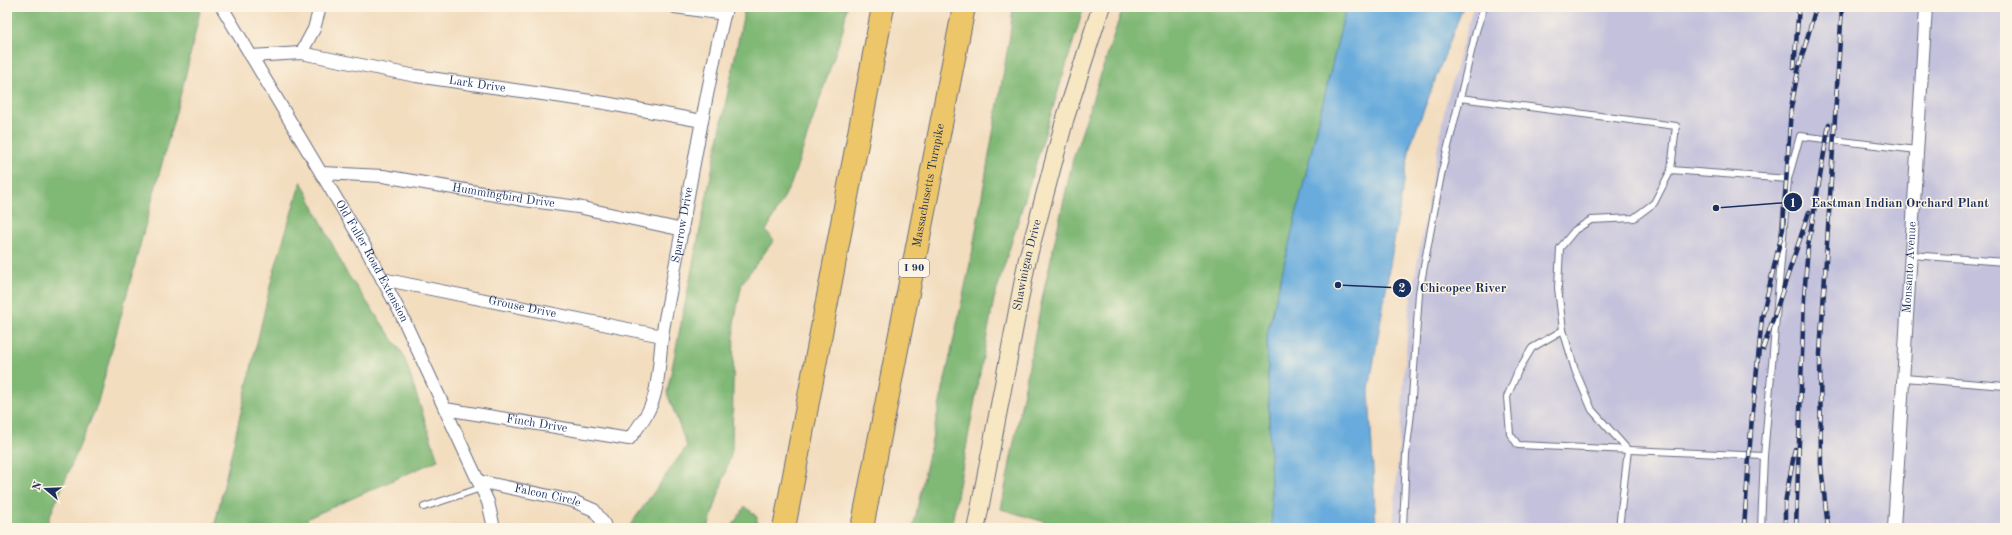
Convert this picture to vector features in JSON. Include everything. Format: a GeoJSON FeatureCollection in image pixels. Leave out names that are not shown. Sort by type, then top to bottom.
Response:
{"type":"FeatureCollection","features":[{"type":"Feature","properties":{"kind":"highway"},"geometry":{"type":"LineString","coordinates":[[784,528],[883,7]]}},
{"type":"Feature","properties":{"kind":"highway","name":"Massachusetts Turnpike"},"geometry":{"type":"LineString","coordinates":[[862,528],[964,7]]}},
{"type":"Feature","properties":{"kind":"main road","name":"Shawinigan Drive"},"geometry":{"type":"LineString","coordinates":[[976,528],[1027,261],[1065,119],[1101,7]]}},
{"type":"Feature","properties":{"kind":"street","name":"Old Fuller Road Extension"},"geometry":{"type":"LineString","coordinates":[[222,7],[322,174],[401,314],[488,502],[496,526]]}},
{"type":"Feature","properties":{"kind":"street"},"geometry":{"type":"LineString","coordinates":[[301,53],[314,29],[320,7]]}},
{"type":"Feature","properties":{"kind":"street"},"geometry":{"type":"LineString","coordinates":[[675,7],[726,10]]}},
{"type":"Feature","properties":{"kind":"street","name":"Monsanto Avenue"},"geometry":{"type":"LineString","coordinates":[[1894,528],[1926,7]]}},
{"type":"Feature","properties":{"kind":"street","name":"Sparrow Drive"},"geometry":{"type":"LineString","coordinates":[[629,439],[640,426],[652,404],[662,336],[683,230],[702,121],[726,10]]}},
{"type":"Feature","properties":{"kind":"street","name":"Lark Drive"},"geometry":{"type":"LineString","coordinates":[[251,56],[301,53],[416,76],[605,103],[702,121]]}},
{"type":"Feature","properties":{"kind":"street","name":"Hummingbird Drive"},"geometry":{"type":"LineString","coordinates":[[322,174],[383,176],[578,208],[683,230]]}},
{"type":"Feature","properties":{"kind":"street","name":"Grouse Drive"},"geometry":{"type":"LineString","coordinates":[[382,279],[662,336]]}},
{"type":"Feature","properties":{"kind":"street","name":"Finch Drive"},"geometry":{"type":"LineString","coordinates":[[445,409],[629,439]]}},
{"type":"Feature","properties":{"kind":"street","name":"Falcon Circle"},"geometry":{"type":"LineString","coordinates":[[480,485],[573,501],[594,510],[604,524],[605,528]]}},
{"type":"Feature","properties":{"kind":"lane"},"geometry":{"type":"LineString","coordinates":[[1403,528],[1406,455],[1411,413],[1418,292],[1441,175],[1476,31],[1484,7]]}},
{"type":"Feature","properties":{"kind":"lane"},"geometry":{"type":"LineString","coordinates":[[1460,98],[1676,126],[1671,170],[1654,203],[1634,218],[1591,220],[1575,230],[1560,248],[1558,288],[1563,330],[1575,370],[1592,410],[1628,450],[1619,528]]}},
{"type":"Feature","properties":{"kind":"lane"},"geometry":{"type":"LineString","coordinates":[[1761,528],[1764,456],[1788,179],[1800,136],[1918,150]]}},
{"type":"Feature","properties":{"kind":"lane"},"geometry":{"type":"LineString","coordinates":[[1671,170],[1788,179]]}},
{"type":"Feature","properties":{"kind":"lane"},"geometry":{"type":"LineString","coordinates":[[1911,255],[2005,262]]}},
{"type":"Feature","properties":{"kind":"lane"},"geometry":{"type":"LineString","coordinates":[[1563,330],[1532,348],[1518,370],[1507,397],[1510,434],[1518,445],[1764,456]]}},
{"type":"Feature","properties":{"kind":"lane"},"geometry":{"type":"LineString","coordinates":[[1904,378],[2005,386]]}},
{"type":"Feature","properties":{"kind":"lane"},"geometry":{"type":"LineString","coordinates":[[424,507],[480,485]]}},
{"type":"Feature","properties":{"kind":"shaded area"},"geometry":{"type":"Polygon","coordinates":[[[1473,7],[2005,7],[2005,528],[1393,528],[1409,309],[1445,107],[1473,7]]]}},
{"type":"Feature","properties":{"kind":"green space"},"geometry":{"type":"Polygon","coordinates":[[[7,7],[201,7],[185,78],[97,405],[49,518],[48,528],[7,528],[7,7]]]}},
{"type":"Feature","properties":{"kind":"green space"},"geometry":{"type":"Polygon","coordinates":[[[745,7],[847,7],[843,30],[791,184],[766,231],[774,240],[742,283],[734,323],[732,451],[708,528],[628,528],[687,446],[667,393],[745,7]]]}},
{"type":"Feature","properties":{"kind":"green space"},"geometry":{"type":"Polygon","coordinates":[[[1013,7],[1084,7],[994,299],[951,528],[913,528],[971,259],[1010,35],[1013,7]]]}},
{"type":"Feature","properties":{"kind":"green space"},"geometry":{"type":"Polygon","coordinates":[[[1123,7],[1346,7],[1267,336],[1272,528],[1065,528],[1001,509],[1042,299],[1073,159],[1123,7]]]}},
{"type":"Feature","properties":{"kind":"green space"},"geometry":{"type":"Polygon","coordinates":[[[301,181],[346,272],[403,354],[438,460],[308,518],[303,528],[214,528],[272,278],[301,181]]]}},
{"type":"Feature","properties":{"kind":"green space"},"geometry":{"type":"Polygon","coordinates":[[[745,506],[757,517],[756,528],[731,528],[745,506]]]}},
{"type":"Feature","properties":{"kind":"water"},"geometry":{"type":"Polygon","coordinates":[[[1346,7],[1463,7],[1410,146],[1369,390],[1376,528],[1272,528],[1267,336],[1346,7]]]}},
{"type":"Feature","properties":{"kind":"railway"},"geometry":{"type":"LineString","coordinates":[[1794,68],[1799,7]]}},
{"type":"Feature","properties":{"kind":"railway"},"geometry":{"type":"LineString","coordinates":[[1752,421],[1762,317],[1783,229],[1791,108],[1798,71],[1816,7]]}},
{"type":"Feature","properties":{"kind":"railway"},"geometry":{"type":"LineString","coordinates":[[1828,528],[1821,466],[1820,354],[1842,7]]}},
{"type":"Feature","properties":{"kind":"railway"},"geometry":{"type":"LineString","coordinates":[[1796,528],[1804,298],[1808,246],[1829,124]]}},
{"type":"Feature","properties":{"kind":"railway"},"geometry":{"type":"LineString","coordinates":[[1763,349],[1809,212]]}},
{"type":"Feature","properties":{"kind":"railway"},"geometry":{"type":"LineString","coordinates":[[1744,528],[1752,416]]}},
{"type":"Feature","properties":{"kind":"railway"},"geometry":{"type":"LineString","coordinates":[[1785,528],[1785,503],[1795,449]]}},
{"type":"Feature","properties":{"kind":"place","name":"Eastman Indian Orchard Plant"},"geometry":{"type":"Point","coordinates":[1716,208]}},
{"type":"Feature","properties":{"kind":"place","name":"Chicopee River"},"geometry":{"type":"Point","coordinates":[1338,285]}}]}
